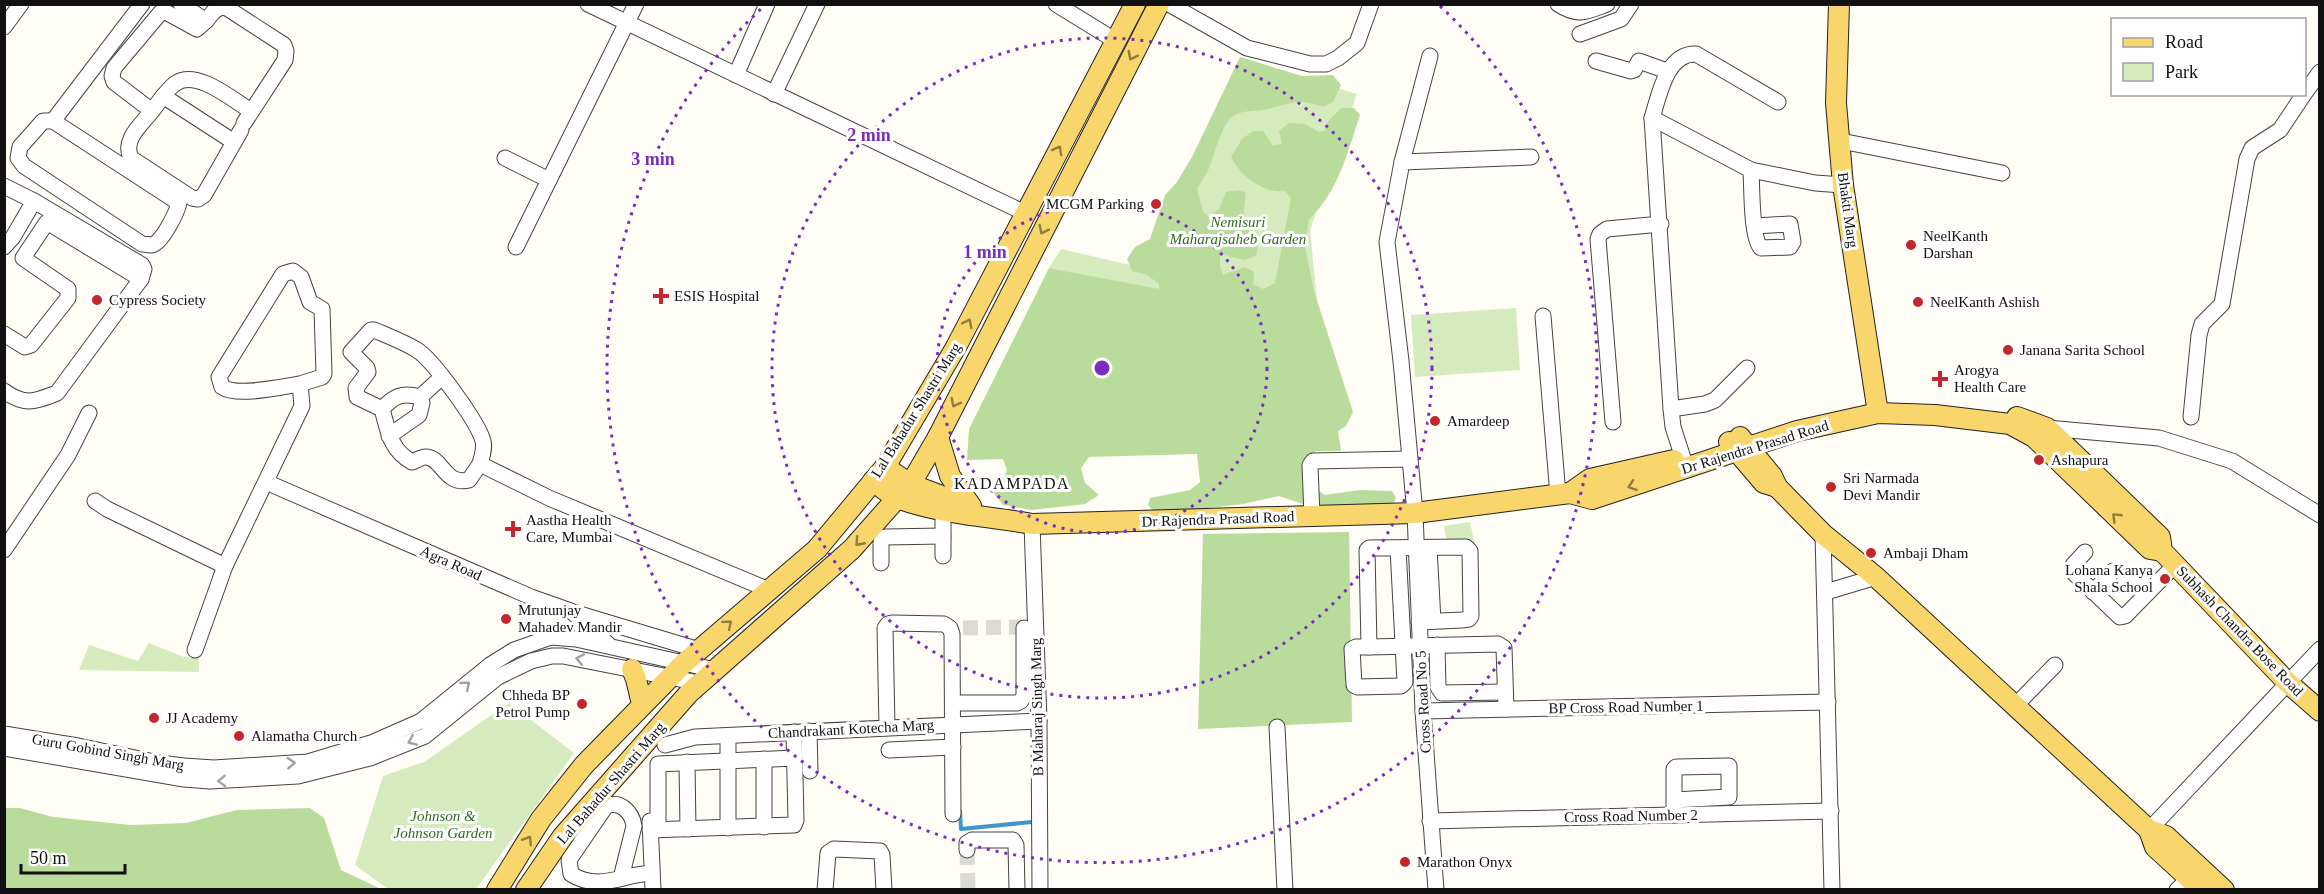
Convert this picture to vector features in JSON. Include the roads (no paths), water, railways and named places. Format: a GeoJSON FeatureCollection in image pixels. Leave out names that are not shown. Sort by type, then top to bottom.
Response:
{"type":"FeatureCollection","features":[{"type":"Feature","properties":{"kind":"main road","name":"Lal Bahadur Shastri Marg"},"geometry":{"type":"LineString","coordinates":[[498,890],[541,819],[584,765],[684,663],[817,549],[879,474],[956,347],[1135,4]]}},
{"type":"Feature","properties":{"kind":"main road","name":"Lal Bahadur Shastri Marg"},"geometry":{"type":"LineString","coordinates":[[526,890],[563,836],[699,683],[852,549],[904,491],[938,437],[1160,4]]}},
{"type":"Feature","properties":{"kind":"main road","name":"Bhakti Marg"},"geometry":{"type":"LineString","coordinates":[[1839,4],[1836,104],[1843,185],[1878,407]]}},
{"type":"Feature","properties":{"kind":"main road","name":"Dr Rajendra Prasad Road"},"geometry":{"type":"LineString","coordinates":[[1564,494],[1590,478],[1741,446],[1878,407],[1935,415],[1982,414],[2041,432]]}},
{"type":"Feature","properties":{"kind":"main road","name":"Subhash Chandra Bose Road"},"geometry":{"type":"LineString","coordinates":[[2041,432],[2150,549],[2168,558],[2319,711]]}},
{"type":"Feature","properties":{"kind":"main road"},"geometry":{"type":"LineString","coordinates":[[938,437],[950,476],[980,511]]}},
{"type":"Feature","properties":{"kind":"main road"},"geometry":{"type":"LineString","coordinates":[[1741,446],[1772,476],[1777,487],[1823,534],[1876,577],[2149,830],[2155,847],[2192,881],[2224,890]]}},
{"type":"Feature","properties":{"kind":"main road","name":"Dr Rajendra Prasad Road"},"geometry":{"type":"LineString","coordinates":[[879,474],[904,491],[943,509],[971,516],[980,511],[1032,524],[1415,513],[1564,494],[1592,499],[1741,446]]}},
{"type":"Feature","properties":{"kind":"main road"},"geometry":{"type":"LineString","coordinates":[[904,491],[980,511]]}},
{"type":"Feature","properties":{"kind":"main road"},"geometry":{"type":"LineString","coordinates":[[624,667],[636,679],[642,704]]}},
{"type":"Feature","properties":{"kind":"street"},"geometry":{"type":"LineString","coordinates":[[4,27],[21,4]]}},
{"type":"Feature","properties":{"kind":"street"},"geometry":{"type":"LineString","coordinates":[[53,121],[142,4]]}},
{"type":"Feature","properties":{"kind":"street"},"geometry":{"type":"LineString","coordinates":[[181,4],[206,21]]}},
{"type":"Feature","properties":{"kind":"street"},"geometry":{"type":"LineString","coordinates":[[588,4],[1025,213]]}},
{"type":"Feature","properties":{"kind":"street"},"geometry":{"type":"LineString","coordinates":[[516,247],[636,4]]}},
{"type":"Feature","properties":{"kind":"street"},"geometry":{"type":"LineString","coordinates":[[736,75],[767,4]]}},
{"type":"Feature","properties":{"kind":"street"},"geometry":{"type":"LineString","coordinates":[[774,94],[817,4]]}},
{"type":"Feature","properties":{"kind":"street"},"geometry":{"type":"LineString","coordinates":[[1056,4],[1116,41]]}},
{"type":"Feature","properties":{"kind":"street"},"geometry":{"type":"LineString","coordinates":[[1169,4],[1248,48],[1310,64],[1326,64],[1358,43],[1371,4]]}},
{"type":"Feature","properties":{"kind":"street"},"geometry":{"type":"LineString","coordinates":[[1558,4],[1571,12],[1586,13],[1607,4]]}},
{"type":"Feature","properties":{"kind":"street"},"geometry":{"type":"LineString","coordinates":[[1580,34],[1621,19],[1631,4]]}},
{"type":"Feature","properties":{"kind":"street"},"geometry":{"type":"LineString","coordinates":[[152,111],[114,82],[112,76],[114,68],[161,12],[197,29],[214,10],[221,7],[227,8],[284,45],[285,60],[204,195],[198,199],[192,198],[131,158],[128,151],[128,142],[152,111],[163,96],[176,83],[187,79],[199,79],[243,127]]}},
{"type":"Feature","properties":{"kind":"street"},"geometry":{"type":"LineString","coordinates":[[1683,458],[1673,426],[1671,409],[1661,224],[1652,118],[1667,71],[1686,56],[1696,54],[1778,102]]}},
{"type":"Feature","properties":{"kind":"street","name":"Cross Road No 5"},"geometry":{"type":"LineString","coordinates":[[1430,56],[1402,162],[1387,242],[1396,310],[1415,513],[1423,548],[1426,622],[1420,646],[1436,890]]}},
{"type":"Feature","properties":{"kind":"street"},"geometry":{"type":"LineString","coordinates":[[1596,61],[1630,71],[1634,70],[1639,61],[1667,71]]}},
{"type":"Feature","properties":{"kind":"street"},"geometry":{"type":"LineString","coordinates":[[2306,91],[2319,72]]}},
{"type":"Feature","properties":{"kind":"street"},"geometry":{"type":"LineString","coordinates":[[163,96],[243,127]]}},
{"type":"Feature","properties":{"kind":"street"},"geometry":{"type":"LineString","coordinates":[[2191,417],[2199,334],[2202,324],[2222,304],[2247,159],[2252,148],[2280,130],[2303,96]]}},
{"type":"Feature","properties":{"kind":"street"},"geometry":{"type":"LineString","coordinates":[[1652,118],[1751,170],[1815,183],[1843,185]]}},
{"type":"Feature","properties":{"kind":"street"},"geometry":{"type":"LineString","coordinates":[[43,121],[53,121],[178,203],[178,210],[159,241],[152,245],[142,244],[24,166],[18,158],[20,147],[43,121]]}},
{"type":"Feature","properties":{"kind":"street"},"geometry":{"type":"LineString","coordinates":[[1841,141],[2002,173]]}},
{"type":"Feature","properties":{"kind":"street"},"geometry":{"type":"LineString","coordinates":[[1402,162],[1531,157]]}},
{"type":"Feature","properties":{"kind":"street"},"geometry":{"type":"LineString","coordinates":[[505,158],[549,180]]}},
{"type":"Feature","properties":{"kind":"street"},"geometry":{"type":"LineString","coordinates":[[1751,170],[1755,226]]}},
{"type":"Feature","properties":{"kind":"street"},"geometry":{"type":"LineString","coordinates":[[4,186],[34,201],[142,265],[144,269],[141,279],[57,393],[38,401],[20,402],[4,391]]}},
{"type":"Feature","properties":{"kind":"street"},"geometry":{"type":"LineString","coordinates":[[4,247],[14,237],[34,201]]}},
{"type":"Feature","properties":{"kind":"street"},"geometry":{"type":"LineString","coordinates":[[4,334],[25,347],[31,345],[68,298],[68,289],[23,258],[47,222],[141,279]]}},
{"type":"Feature","properties":{"kind":"street"},"geometry":{"type":"LineString","coordinates":[[1612,422],[1598,239],[1600,234],[1607,229],[1661,224]]}},
{"type":"Feature","properties":{"kind":"street"},"geometry":{"type":"LineString","coordinates":[[293,271],[301,277],[310,302],[322,309],[324,374],[300,384],[262,389],[227,390],[219,382],[222,371],[283,274],[293,271]]}},
{"type":"Feature","properties":{"kind":"street"},"geometry":{"type":"LineString","coordinates":[[1543,316],[1564,494]]}},
{"type":"Feature","properties":{"kind":"street"},"geometry":{"type":"LineString","coordinates":[[371,330],[417,349],[442,377],[457,396],[483,439],[480,464],[469,480],[460,482],[453,480],[430,458],[423,457],[411,462],[394,448],[382,409],[357,397],[355,392],[368,372],[368,368],[351,352],[371,330]]}},
{"type":"Feature","properties":{"kind":"street"},"geometry":{"type":"LineString","coordinates":[[1671,409],[1705,404],[1715,400],[1747,368]]}},
{"type":"Feature","properties":{"kind":"street"},"geometry":{"type":"LineString","coordinates":[[420,397],[442,377]]}},
{"type":"Feature","properties":{"kind":"street"},"geometry":{"type":"LineString","coordinates":[[195,650],[225,566],[302,406],[300,384]]}},
{"type":"Feature","properties":{"kind":"street"},"geometry":{"type":"LineString","coordinates":[[382,409],[394,396],[402,394],[420,397]]}},
{"type":"Feature","properties":{"kind":"street"},"geometry":{"type":"LineString","coordinates":[[389,436],[419,415],[422,403],[420,397]]}},
{"type":"Feature","properties":{"kind":"street"},"geometry":{"type":"LineString","coordinates":[[4,550],[68,455],[88,414]]}},
{"type":"Feature","properties":{"kind":"street","name":"Dr Rajendra Prasad Road"},"geometry":{"type":"LineString","coordinates":[[2041,432],[2159,438],[2232,461],[2318,510]]}},
{"type":"Feature","properties":{"kind":"street"},"geometry":{"type":"LineString","coordinates":[[1312,516],[1310,465],[1313,460],[1410,459]]}},
{"type":"Feature","properties":{"kind":"street"},"geometry":{"type":"LineString","coordinates":[[480,464],[549,498],[769,590]]}},
{"type":"Feature","properties":{"kind":"street","name":"Agra Road"},"geometry":{"type":"LineString","coordinates":[[266,482],[531,597],[571,611],[610,646]]}},
{"type":"Feature","properties":{"kind":"street"},"geometry":{"type":"LineString","coordinates":[[95,501],[225,566]]}},
{"type":"Feature","properties":{"kind":"street"},"geometry":{"type":"LineString","coordinates":[[943,509],[943,556]]}},
{"type":"Feature","properties":{"kind":"street","name":"B Maharaj Singh Marg"},"geometry":{"type":"LineString","coordinates":[[1032,524],[1027,628],[1039,721],[1040,883]]}},
{"type":"Feature","properties":{"kind":"street"},"geometry":{"type":"LineString","coordinates":[[1823,534],[1832,890]]}},
{"type":"Feature","properties":{"kind":"street"},"geometry":{"type":"LineString","coordinates":[[881,563],[881,543],[885,537],[943,536]]}},
{"type":"Feature","properties":{"kind":"street"},"geometry":{"type":"LineString","coordinates":[[1369,647],[1366,551],[1369,548],[1466,547],[1470,551],[1471,616],[1462,620],[1426,622]]}},
{"type":"Feature","properties":{"kind":"street"},"geometry":{"type":"LineString","coordinates":[[1398,548],[1403,646],[1403,685],[1357,687],[1353,682],[1352,649],[1356,647],[1403,646],[1420,646],[1498,644],[1504,648],[1506,709]]}},
{"type":"Feature","properties":{"kind":"street"},"geometry":{"type":"LineString","coordinates":[[2085,552],[2072,569],[2116,616],[2125,616],[2168,558]]}},
{"type":"Feature","properties":{"kind":"street"},"geometry":{"type":"LineString","coordinates":[[2093,592],[2113,572]]}},
{"type":"Feature","properties":{"kind":"street"},"geometry":{"type":"LineString","coordinates":[[1826,592],[1876,577]]}},
{"type":"Feature","properties":{"kind":"street"},"geometry":{"type":"LineString","coordinates":[[571,611],[684,663]]}},
{"type":"Feature","properties":{"kind":"street"},"geometry":{"type":"LineString","coordinates":[[887,727],[885,628],[892,623],[944,624],[950,628],[958,724]]}},
{"type":"Feature","properties":{"kind":"street"},"geometry":{"type":"LineString","coordinates":[[953,814],[953,747],[961,703],[960,636],[963,628]]}},
{"type":"Feature","properties":{"kind":"street"},"geometry":{"type":"LineString","coordinates":[[961,703],[1017,703],[1022,701],[1027,628]]}},
{"type":"Feature","properties":{"kind":"street","name":"Guru Gobind Singh Marg"},"geometry":{"type":"LineString","coordinates":[[4,748],[184,779],[210,781],[288,777],[340,767],[387,752],[425,736],[490,665],[514,650],[550,637],[610,646],[715,670]]}},
{"type":"Feature","properties":{"kind":"street"},"geometry":{"type":"LineString","coordinates":[[1437,645],[1438,687],[1443,693],[1505,692]]}},
{"type":"Feature","properties":{"kind":"street"},"geometry":{"type":"LineString","coordinates":[[610,646],[624,667]]}},
{"type":"Feature","properties":{"kind":"street"},"geometry":{"type":"LineString","coordinates":[[2149,830],[2319,649]]}},
{"type":"Feature","properties":{"kind":"street","name":"Guru Gobind Singh Marg"},"geometry":{"type":"LineString","coordinates":[[4,734],[78,746],[159,763],[214,768],[308,762],[339,754],[401,731],[448,710],[498,677],[531,661],[563,656],[624,667],[684,663]]}},
{"type":"Feature","properties":{"kind":"street","name":"Guru Gobind Singh Marg"},"geometry":{"type":"LineString","coordinates":[[684,663],[699,683]]}},
{"type":"Feature","properties":{"kind":"street"},"geometry":{"type":"LineString","coordinates":[[2015,706],[2055,665]]}},
{"type":"Feature","properties":{"kind":"street","name":"BP Cross Road Number 1"},"geometry":{"type":"LineString","coordinates":[[1423,711],[1828,702]]}},
{"type":"Feature","properties":{"kind":"street","name":"Chandrakant Kotecha Marg"},"geometry":{"type":"LineString","coordinates":[[665,745],[695,737],[804,734],[850,736],[887,727],[1039,721]]}},
{"type":"Feature","properties":{"kind":"street"},"geometry":{"type":"LineString","coordinates":[[1277,727],[1285,890]]}},
{"type":"Feature","properties":{"kind":"street"},"geometry":{"type":"LineString","coordinates":[[654,830],[792,826],[795,823],[795,758],[804,734]]}},
{"type":"Feature","properties":{"kind":"street"},"geometry":{"type":"LineString","coordinates":[[804,734],[810,771]]}},
{"type":"Feature","properties":{"kind":"street"},"geometry":{"type":"LineString","coordinates":[[724,736],[725,828]]}},
{"type":"Feature","properties":{"kind":"street"},"geometry":{"type":"LineString","coordinates":[[889,750],[953,747]]}},
{"type":"Feature","properties":{"kind":"street"},"geometry":{"type":"LineString","coordinates":[[653,890],[657,765],[795,758]]}},
{"type":"Feature","properties":{"kind":"street"},"geometry":{"type":"LineString","coordinates":[[764,759],[764,827]]}},
{"type":"Feature","properties":{"kind":"street"},"geometry":{"type":"LineString","coordinates":[[687,762],[688,829]]}},
{"type":"Feature","properties":{"kind":"street"},"geometry":{"type":"LineString","coordinates":[[650,767],[654,830]]}},
{"type":"Feature","properties":{"kind":"street"},"geometry":{"type":"LineString","coordinates":[[621,878],[634,826],[630,813],[621,806],[610,804],[606,806],[569,860],[569,868],[574,876],[598,883],[652,873]]}},
{"type":"Feature","properties":{"kind":"street","name":"Cross Road Number 2"},"geometry":{"type":"LineString","coordinates":[[1430,821],[1674,808],[1831,811]]}},
{"type":"Feature","properties":{"kind":"street"},"geometry":{"type":"LineString","coordinates":[[967,849],[967,843],[972,840],[1013,840],[1016,845],[1017,884],[1040,883]]}},
{"type":"Feature","properties":{"kind":"street"},"geometry":{"type":"LineString","coordinates":[[825,890],[828,853],[834,849],[880,851],[884,890]]}},
{"type":"Feature","properties":{"kind":"waterway"},"geometry":{"type":"LineString","coordinates":[[960,811],[961,829],[1032,822]]}},
{"type":"Feature","properties":{"kind":"tunnel"},"geometry":{"type":"LineString","coordinates":[[963,628],[1021,627]]}},
{"type":"Feature","properties":{"kind":"tunnel"},"geometry":{"type":"LineString","coordinates":[[967,850],[968,890]]}},
{"type":"Feature","properties":{"kind":"place","name":"MCGM Parking"},"geometry":{"type":"Point","coordinates":[1156,204]}},
{"type":"Feature","properties":{"kind":"place","name":"NeelKanth Darshan"},"geometry":{"type":"Point","coordinates":[1911,245]}},
{"type":"Feature","properties":{"kind":"place","name":"ESIS Hospital"},"geometry":{"type":"Point","coordinates":[661,296]}},
{"type":"Feature","properties":{"kind":"place","name":"Cypress Society"},"geometry":{"type":"Point","coordinates":[97,300]}},
{"type":"Feature","properties":{"kind":"place","name":"NeelKanth Ashish"},"geometry":{"type":"Point","coordinates":[1918,302]}},
{"type":"Feature","properties":{"kind":"place","name":"Janana Sarita School"},"geometry":{"type":"Point","coordinates":[2008,350]}},
{"type":"Feature","properties":{"kind":"place","name":"Arogya Health Care"},"geometry":{"type":"Point","coordinates":[1940,379]}},
{"type":"Feature","properties":{"kind":"place","name":"Amardeep"},"geometry":{"type":"Point","coordinates":[1435,421]}},
{"type":"Feature","properties":{"kind":"place","name":"Ashapura"},"geometry":{"type":"Point","coordinates":[2039,460]}},
{"type":"Feature","properties":{"kind":"place","name":"Sri Narmada Devi Mandir"},"geometry":{"type":"Point","coordinates":[1831,487]}},
{"type":"Feature","properties":{"kind":"place","name":"Aastha Health Care, Mumbai"},"geometry":{"type":"Point","coordinates":[513,529]}},
{"type":"Feature","properties":{"kind":"place","name":"Ambaji Dham"},"geometry":{"type":"Point","coordinates":[1871,553]}},
{"type":"Feature","properties":{"kind":"place","name":"Lohana Kanya Shala School"},"geometry":{"type":"Point","coordinates":[2165,579]}},
{"type":"Feature","properties":{"kind":"place","name":"Mrutunjay Mahadev Mandir"},"geometry":{"type":"Point","coordinates":[506,619]}},
{"type":"Feature","properties":{"kind":"place","name":"Chheda BP Petrol Pump"},"geometry":{"type":"Point","coordinates":[582,704]}},
{"type":"Feature","properties":{"kind":"place","name":"JJ Academy"},"geometry":{"type":"Point","coordinates":[154,718]}},
{"type":"Feature","properties":{"kind":"place","name":"Alamatha Church"},"geometry":{"type":"Point","coordinates":[239,736]}},
{"type":"Feature","properties":{"kind":"place","name":"Marathon Onyx"},"geometry":{"type":"Point","coordinates":[1405,862]}},
{"type":"Feature","properties":{"kind":"district","name":"KADAMPADA"},"geometry":{"type":"Point","coordinates":[1012,483]}},
{"type":"Feature","properties":{"kind":"park label","name":"Nemisuri Maharajsaheb Garden"},"geometry":{"type":"Point","coordinates":[1238,230]}},
{"type":"Feature","properties":{"kind":"park label","name":"Johnson & Johnson Garden"},"geometry":{"type":"Point","coordinates":[443,824]}}]}
